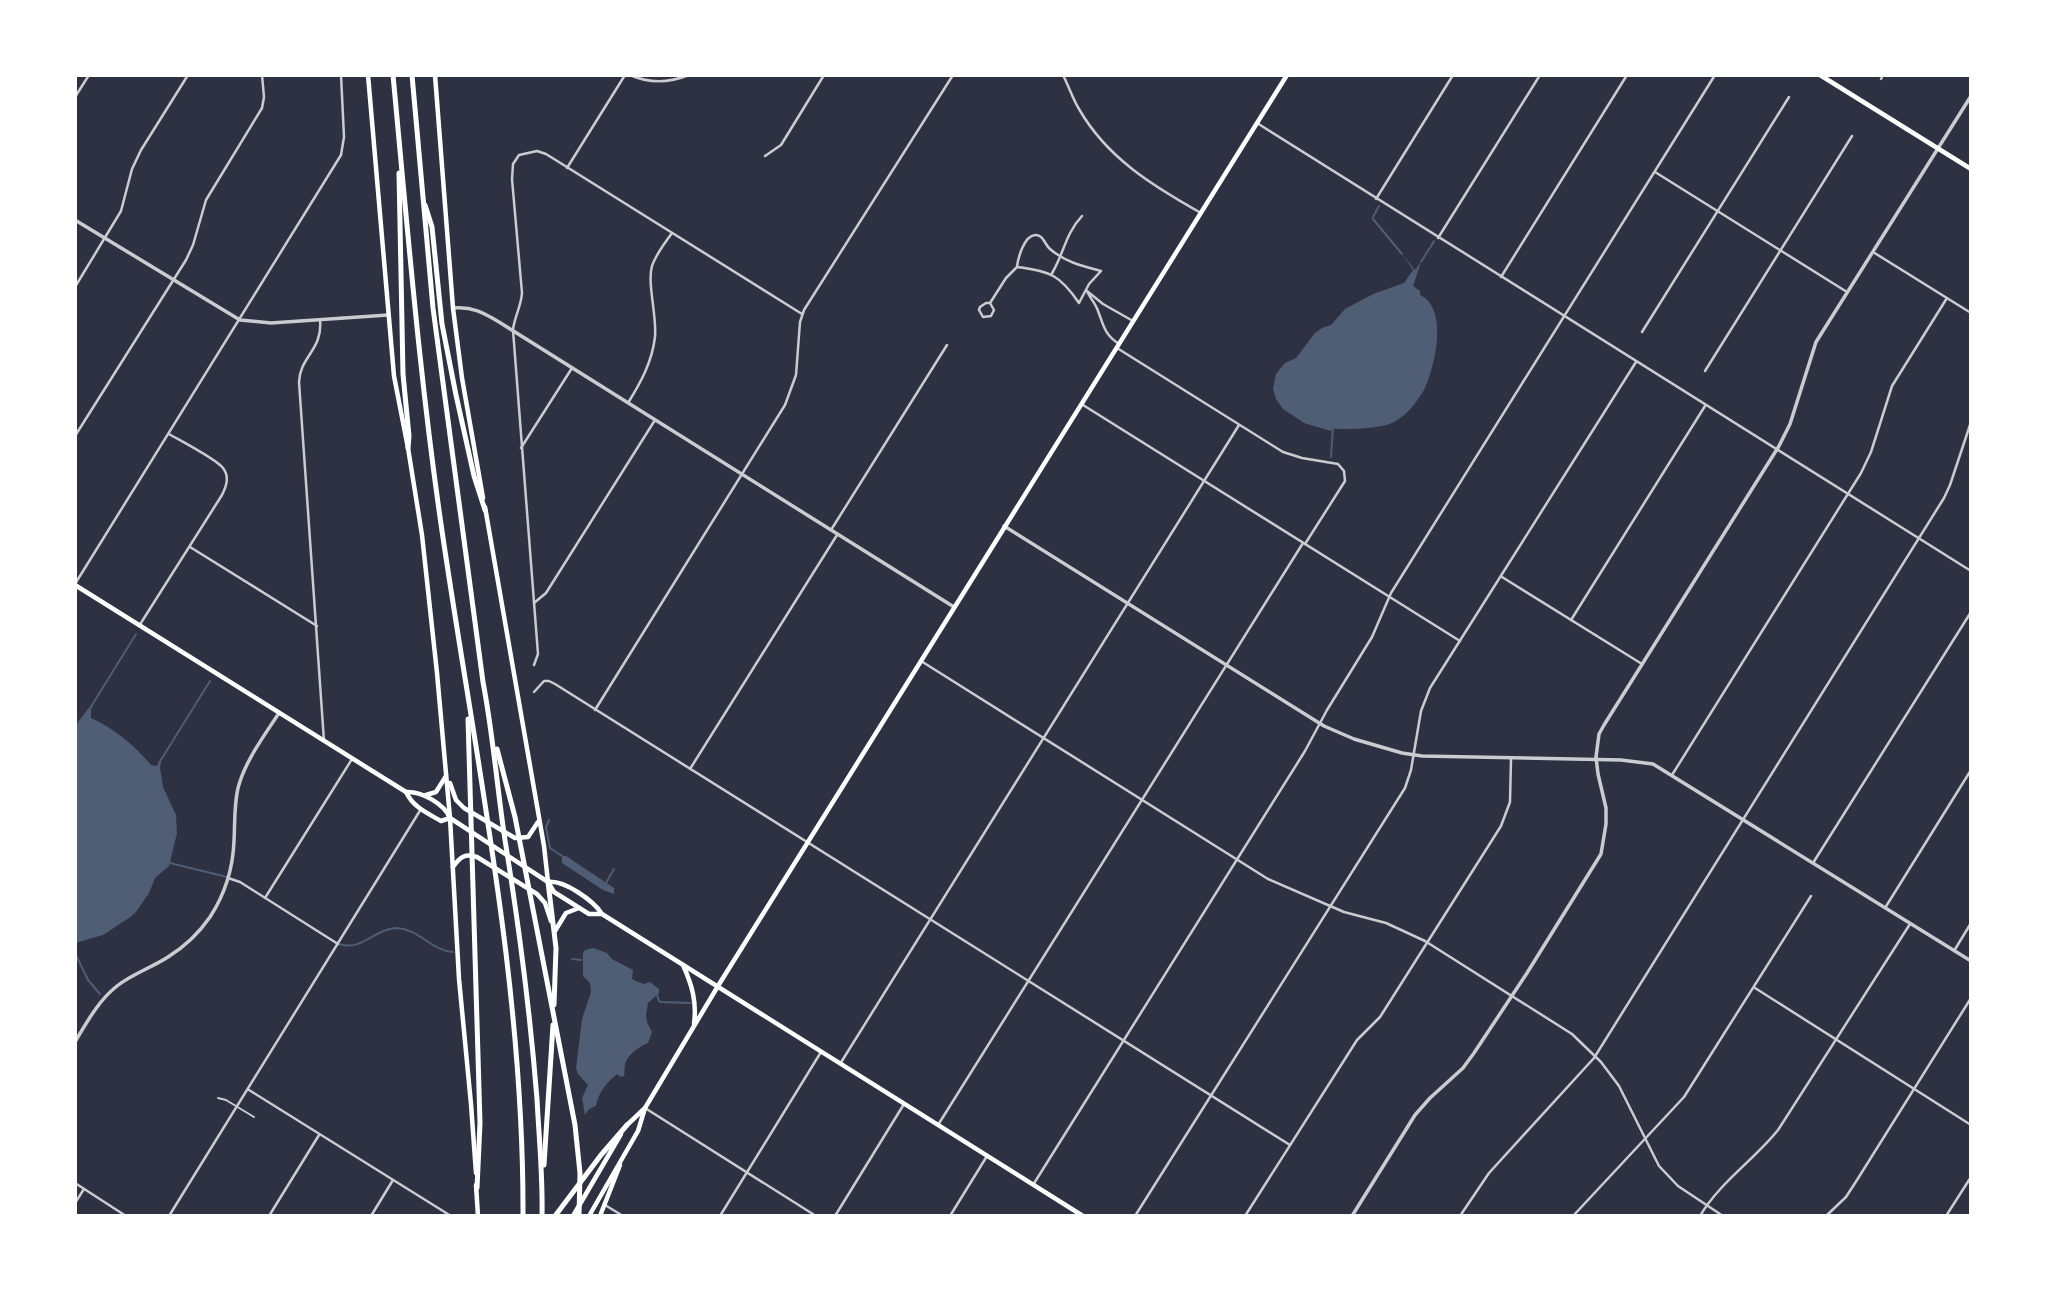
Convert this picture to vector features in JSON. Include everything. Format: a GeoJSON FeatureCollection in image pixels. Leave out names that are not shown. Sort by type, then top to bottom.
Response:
{"type":"FeatureCollection","features":[{"type":"Feature","properties":{"kind":"highway"},"geometry":{"type":"LineString","coordinates":[[393,75],[414,299],[444,548],[497,891],[516,1057],[523,1216]]}},
{"type":"Feature","properties":{"kind":"highway"},"geometry":{"type":"LineString","coordinates":[[412,75],[433,308],[483,682],[515,817],[575,1125],[580,1173],[579,1216]]}},
{"type":"Feature","properties":{"kind":"highway"},"geometry":{"type":"LineString","coordinates":[[398,127],[403,374],[408,448]]}},
{"type":"Feature","properties":{"kind":"highway"},"geometry":{"type":"LineString","coordinates":[[422,195],[432,227],[442,324],[474,476],[485,510]]}},
{"type":"Feature","properties":{"kind":"highway"},"geometry":{"type":"LineString","coordinates":[[468,695],[480,1123],[477,1188]]}},
{"type":"Feature","properties":{"kind":"highway"},"geometry":{"type":"LineString","coordinates":[[493,732],[533,1046],[543,1182]]}},
{"type":"Feature","properties":{"kind":"highway"},"geometry":{"type":"LineString","coordinates":[[542,1216],[552,1071],[555,966],[548,881]]}},
{"type":"Feature","properties":{"kind":"highway"},"geometry":{"type":"LineString","coordinates":[[555,1216],[627,1125]]}},
{"type":"Feature","properties":{"kind":"main road"},"geometry":{"type":"LineString","coordinates":[[368,75],[394,376],[422,535],[447,775],[459,979],[478,1216]]}},
{"type":"Feature","properties":{"kind":"main road"},"geometry":{"type":"LineString","coordinates":[[435,75],[453,308],[462,378],[548,881],[554,892],[579,908],[589,914],[601,914]]}},
{"type":"Feature","properties":{"kind":"main road"},"geometry":{"type":"LineString","coordinates":[[589,1216],[638,1131],[645,1108],[718,986],[1287,75]]}},
{"type":"Feature","properties":{"kind":"main road"},"geometry":{"type":"LineString","coordinates":[[1820,75],[1971,169]]}},
{"type":"Feature","properties":{"kind":"main road"},"geometry":{"type":"LineString","coordinates":[[75,584],[406,792],[411,802],[421,809],[441,821],[450,818]]}},
{"type":"Feature","properties":{"kind":"main road"},"geometry":{"type":"LineString","coordinates":[[423,795],[436,792],[447,775]]}},
{"type":"Feature","properties":{"kind":"main road"},"geometry":{"type":"LineString","coordinates":[[447,775],[460,805],[515,838],[532,834],[539,820]]}},
{"type":"Feature","properties":{"kind":"main road"},"geometry":{"type":"LineString","coordinates":[[406,792],[416,791],[446,809],[450,818],[548,881],[558,881],[596,905],[601,914],[1083,1216]]}},
{"type":"Feature","properties":{"kind":"main road"},"geometry":{"type":"LineString","coordinates":[[453,867],[464,856],[477,857],[537,894],[545,903],[554,932]]}},
{"type":"Feature","properties":{"kind":"main road"},"geometry":{"type":"LineString","coordinates":[[554,932],[566,913],[579,908]]}},
{"type":"Feature","properties":{"kind":"main road"},"geometry":{"type":"LineString","coordinates":[[683,965],[696,1001],[693,1028]]}},
{"type":"Feature","properties":{"kind":"main road"},"geometry":{"type":"LineString","coordinates":[[573,1216],[627,1125],[645,1108]]}},
{"type":"Feature","properties":{"kind":"main road"},"geometry":{"type":"LineString","coordinates":[[600,1216],[624,1155]]}},
{"type":"Feature","properties":{"kind":"street"},"geometry":{"type":"LineString","coordinates":[[75,97],[89,75]]}},
{"type":"Feature","properties":{"kind":"street"},"geometry":{"type":"LineString","coordinates":[[75,287],[121,211],[137,158],[188,75]]}},
{"type":"Feature","properties":{"kind":"street"},"geometry":{"type":"LineString","coordinates":[[75,436],[193,245],[206,200],[262,108],[262,75]]}},
{"type":"Feature","properties":{"kind":"street"},"geometry":{"type":"LineString","coordinates":[[75,584],[341,155],[344,137],[341,75]]}},
{"type":"Feature","properties":{"kind":"street"},"geometry":{"type":"LineString","coordinates":[[567,168],[627,75],[661,82],[679,80],[690,75]]}},
{"type":"Feature","properties":{"kind":"street"},"geometry":{"type":"LineString","coordinates":[[765,156],[780,145],[824,75]]}},
{"type":"Feature","properties":{"kind":"street"},"geometry":{"type":"LineString","coordinates":[[1063,75],[1079,110],[1109,150],[1145,180],[1200,213]]}},
{"type":"Feature","properties":{"kind":"street"},"geometry":{"type":"LineString","coordinates":[[1376,199],[1453,75]]}},
{"type":"Feature","properties":{"kind":"street"},"geometry":{"type":"LineString","coordinates":[[1438,238],[1540,75]]}},
{"type":"Feature","properties":{"kind":"street"},"geometry":{"type":"LineString","coordinates":[[1501,277],[1627,75]]}},
{"type":"Feature","properties":{"kind":"street"},"geometry":{"type":"LineString","coordinates":[[1033,1185],[1320,723],[1372,637],[1389,597],[1715,75]]}},
{"type":"Feature","properties":{"kind":"street"},"geometry":{"type":"LineString","coordinates":[[595,710],[785,405],[796,375],[798,334],[803,314],[953,76]]}},
{"type":"Feature","properties":{"kind":"street"},"geometry":{"type":"LineString","coordinates":[[1352,1216],[1415,1115],[1464,1068],[1601,854],[1606,808],[1598,774],[1599,734],[1777,450],[1790,424],[1816,342],[1971,96]]}},
{"type":"Feature","properties":{"kind":"street"},"geometry":{"type":"LineString","coordinates":[[1642,332],[1789,97]]}},
{"type":"Feature","properties":{"kind":"street"},"geometry":{"type":"LineString","coordinates":[[1256,123],[1971,571]]}},
{"type":"Feature","properties":{"kind":"street"},"geometry":{"type":"LineString","coordinates":[[1705,371],[1852,136]]}},
{"type":"Feature","properties":{"kind":"street"},"geometry":{"type":"LineString","coordinates":[[534,665],[538,654],[513,330],[513,323],[522,304],[512,179],[513,164],[519,155],[537,151],[803,314]]}},
{"type":"Feature","properties":{"kind":"street"},"geometry":{"type":"LineString","coordinates":[[1655,172],[1847,292]]}},
{"type":"Feature","properties":{"kind":"street"},"geometry":{"type":"LineString","coordinates":[[1051,275],[1070,231],[1082,216]]}},
{"type":"Feature","properties":{"kind":"street"},"geometry":{"type":"LineString","coordinates":[[75,220],[240,320],[271,323],[388,314]]}},
{"type":"Feature","properties":{"kind":"street"},"geometry":{"type":"LineString","coordinates":[[628,403],[649,364],[655,338],[652,265],[672,233]]}},
{"type":"Feature","properties":{"kind":"street"},"geometry":{"type":"LineString","coordinates":[[990,303],[993,313],[983,317],[980,307],[990,303],[1006,278],[1017,267],[1023,246],[1029,237],[1034,235],[1041,236],[1048,247],[1078,266],[1101,271],[1089,284],[1079,303],[1062,283],[1051,275],[1041,270],[1017,267]]}},
{"type":"Feature","properties":{"kind":"street"},"geometry":{"type":"LineString","coordinates":[[1873,251],[1971,313]]}},
{"type":"Feature","properties":{"kind":"street"},"geometry":{"type":"LineString","coordinates":[[1087,291],[1102,304],[1133,321]]}},
{"type":"Feature","properties":{"kind":"street"},"geometry":{"type":"LineString","coordinates":[[938,1125],[1345,478],[1341,466],[1334,463],[1283,452],[1118,346],[1106,334],[1097,308],[1087,291]]}},
{"type":"Feature","properties":{"kind":"street"},"geometry":{"type":"LineString","coordinates":[[1672,775],[1867,462],[1892,386],[1947,298]]}},
{"type":"Feature","properties":{"kind":"street"},"geometry":{"type":"LineString","coordinates":[[453,308],[475,309],[513,330],[954,607]]}},
{"type":"Feature","properties":{"kind":"street"},"geometry":{"type":"LineString","coordinates":[[320,319],[320,337],[301,370],[299,382],[324,741]]}},
{"type":"Feature","properties":{"kind":"street"},"geometry":{"type":"LineString","coordinates":[[831,530],[947,345]]}},
{"type":"Feature","properties":{"kind":"street"},"geometry":{"type":"LineString","coordinates":[[1135,1216],[1408,783],[1426,697],[1636,362]]}},
{"type":"Feature","properties":{"kind":"street"},"geometry":{"type":"LineString","coordinates":[[521,448],[572,368]]}},
{"type":"Feature","properties":{"kind":"street"},"geometry":{"type":"LineString","coordinates":[[1081,404],[1460,641]]}},
{"type":"Feature","properties":{"kind":"street"},"geometry":{"type":"LineString","coordinates":[[1572,620],[1706,406]]}},
{"type":"Feature","properties":{"kind":"street"},"geometry":{"type":"LineString","coordinates":[[534,603],[546,593],[655,420]]}},
{"type":"Feature","properties":{"kind":"street"},"geometry":{"type":"LineString","coordinates":[[1460,1216],[1489,1173],[1595,1056],[1950,485],[1971,422]]}},
{"type":"Feature","properties":{"kind":"street"},"geometry":{"type":"LineString","coordinates":[[840,1064],[1239,425]]}},
{"type":"Feature","properties":{"kind":"street"},"geometry":{"type":"LineString","coordinates":[[139,626],[225,489],[227,480],[222,467],[169,434]]}},
{"type":"Feature","properties":{"kind":"street"},"geometry":{"type":"LineString","coordinates":[[1004,526],[1320,723],[1361,741],[1414,755],[1643,761],[1653,764],[1971,961]]}},
{"type":"Feature","properties":{"kind":"street"},"geometry":{"type":"LineString","coordinates":[[690,769],[838,534]]}},
{"type":"Feature","properties":{"kind":"street"},"geometry":{"type":"LineString","coordinates":[[190,547],[317,626]]}},
{"type":"Feature","properties":{"kind":"street"},"geometry":{"type":"LineString","coordinates":[[1501,576],[1642,664]]}},
{"type":"Feature","properties":{"kind":"street"},"geometry":{"type":"LineString","coordinates":[[1813,863],[1971,612]]}},
{"type":"Feature","properties":{"kind":"street"},"geometry":{"type":"LineString","coordinates":[[920,661],[1284,887],[1331,907],[1387,923],[1427,942],[1573,1034],[1619,1086],[1659,1166],[1670,1179],[1723,1216]]}},
{"type":"Feature","properties":{"kind":"street"},"geometry":{"type":"LineString","coordinates":[[534,692],[540,684],[549,681],[1290,1145]]}},
{"type":"Feature","properties":{"kind":"street"},"geometry":{"type":"LineString","coordinates":[[75,1041],[108,994],[124,981],[168,957],[197,932],[219,902],[229,878],[236,802],[241,778],[279,713]]}},
{"type":"Feature","properties":{"kind":"street"},"geometry":{"type":"LineString","coordinates":[[265,898],[352,759]]}},
{"type":"Feature","properties":{"kind":"street"},"geometry":{"type":"LineString","coordinates":[[1245,1216],[1357,1040],[1380,1017],[1507,814],[1511,788],[1511,759]]}},
{"type":"Feature","properties":{"kind":"street"},"geometry":{"type":"LineString","coordinates":[[1885,908],[1971,770]]}},
{"type":"Feature","properties":{"kind":"street"},"geometry":{"type":"LineString","coordinates":[[169,1216],[421,809]]}},
{"type":"Feature","properties":{"kind":"street"},"geometry":{"type":"LineString","coordinates":[[229,878],[338,944]]}},
{"type":"Feature","properties":{"kind":"street"},"geometry":{"type":"LineString","coordinates":[[1573,1216],[1684,1097],[1811,896]]}},
{"type":"Feature","properties":{"kind":"street"},"geometry":{"type":"LineString","coordinates":[[1700,1216],[1734,1174],[1778,1130],[1910,923]]}},
{"type":"Feature","properties":{"kind":"street"},"geometry":{"type":"LineString","coordinates":[[1954,951],[1971,923]]}},
{"type":"Feature","properties":{"kind":"street"},"geometry":{"type":"LineString","coordinates":[[1754,987],[1971,1125]]}},
{"type":"Feature","properties":{"kind":"street"},"geometry":{"type":"LineString","coordinates":[[1826,1216],[1846,1197],[1971,998]]}},
{"type":"Feature","properties":{"kind":"street"},"geometry":{"type":"LineString","coordinates":[[720,1216],[821,1052]]}},
{"type":"Feature","properties":{"kind":"street"},"geometry":{"type":"LineString","coordinates":[[247,1089],[451,1216]]}},
{"type":"Feature","properties":{"kind":"street"},"geometry":{"type":"LineString","coordinates":[[218,1098],[254,1117]]}},
{"type":"Feature","properties":{"kind":"street"},"geometry":{"type":"LineString","coordinates":[[835,1216],[904,1104]]}},
{"type":"Feature","properties":{"kind":"street"},"geometry":{"type":"LineString","coordinates":[[645,1108],[816,1216]]}},
{"type":"Feature","properties":{"kind":"street"},"geometry":{"type":"LineString","coordinates":[[269,1216],[319,1134]]}},
{"type":"Feature","properties":{"kind":"street"},"geometry":{"type":"LineString","coordinates":[[950,1216],[988,1156]]}},
{"type":"Feature","properties":{"kind":"street"},"geometry":{"type":"LineString","coordinates":[[1946,1216],[1971,1177]]}},
{"type":"Feature","properties":{"kind":"street"},"geometry":{"type":"LineString","coordinates":[[371,1216],[393,1180]]}},
{"type":"Feature","properties":{"kind":"street"},"geometry":{"type":"LineString","coordinates":[[75,1183],[126,1216]]}},
{"type":"Feature","properties":{"kind":"street"},"geometry":{"type":"LineString","coordinates":[[75,1203],[84,1189]]}},
{"type":"Feature","properties":{"kind":"street"},"geometry":{"type":"LineString","coordinates":[[606,1205],[623,1216]]}},
{"type":"Feature","properties":{"kind":"street"},"geometry":{"type":"LineString","coordinates":[[1069,1216],[1073,1209]]}},
{"type":"Feature","properties":{"kind":"water"},"geometry":{"type":"Polygon","coordinates":[[[1402,254],[1415,270],[1421,262],[1413,286],[1429,302],[1437,325],[1432,368],[1424,390],[1415,404],[1403,416],[1388,424],[1349,429],[1335,429],[1333,426],[1331,431],[1304,423],[1283,409],[1273,389],[1276,374],[1285,363],[1296,358],[1315,333],[1331,325],[1345,309],[1373,294],[1404,283],[1413,270],[1402,254]]]}},
{"type":"Feature","properties":{"kind":"water"},"geometry":{"type":"Polygon","coordinates":[[[91,705],[88,709],[91,708],[91,718],[124,738],[151,765],[156,766],[161,761],[163,787],[176,815],[177,833],[169,866],[155,878],[136,912],[103,935],[75,943],[75,726],[91,705]]]}},
{"type":"Feature","properties":{"kind":"water"},"geometry":{"type":"Polygon","coordinates":[[[562,856],[614,888],[614,894],[603,890],[562,863],[562,856]]]}},
{"type":"Feature","properties":{"kind":"water"},"geometry":{"type":"Polygon","coordinates":[[[593,948],[607,953],[612,959],[633,970],[632,979],[643,984],[650,982],[659,989],[659,993],[648,1003],[646,1015],[652,1032],[648,1043],[631,1055],[626,1062],[624,1076],[617,1074],[610,1081],[601,1092],[596,1106],[589,1109],[585,1115],[582,1098],[588,1085],[576,1068],[582,1019],[591,992],[590,983],[583,976],[583,953],[593,948]]]}},
{"type":"Feature","properties":{"kind":"waterway"},"geometry":{"type":"LineString","coordinates":[[1373,217],[1379,206]]}},
{"type":"Feature","properties":{"kind":"waterway"},"geometry":{"type":"LineString","coordinates":[[1373,219],[1402,254]]}},
{"type":"Feature","properties":{"kind":"waterway"},"geometry":{"type":"LineString","coordinates":[[1430,248],[1434,241]]}},
{"type":"Feature","properties":{"kind":"waterway"},"geometry":{"type":"LineString","coordinates":[[1421,262],[1429,249]]}},
{"type":"Feature","properties":{"kind":"waterway"},"geometry":{"type":"LineString","coordinates":[[1331,457],[1333,426]]}},
{"type":"Feature","properties":{"kind":"waterway"},"geometry":{"type":"LineString","coordinates":[[89,710],[136,634]]}},
{"type":"Feature","properties":{"kind":"waterway"},"geometry":{"type":"LineString","coordinates":[[159,763],[210,681]]}},
{"type":"Feature","properties":{"kind":"waterway"},"geometry":{"type":"LineString","coordinates":[[549,820],[546,827],[550,848],[562,856]]}},
{"type":"Feature","properties":{"kind":"waterway"},"geometry":{"type":"LineString","coordinates":[[170,863],[227,877]]}},
{"type":"Feature","properties":{"kind":"waterway"},"geometry":{"type":"LineString","coordinates":[[606,883],[614,869]]}},
{"type":"Feature","properties":{"kind":"waterway"},"geometry":{"type":"LineString","coordinates":[[339,944],[354,945],[397,928],[405,929],[438,948],[453,952]]}},
{"type":"Feature","properties":{"kind":"waterway"},"geometry":{"type":"LineString","coordinates":[[75,953],[88,980],[100,994]]}},
{"type":"Feature","properties":{"kind":"waterway"},"geometry":{"type":"LineString","coordinates":[[572,959],[581,960]]}},
{"type":"Feature","properties":{"kind":"waterway"},"geometry":{"type":"LineString","coordinates":[[657,995],[661,1002],[691,1003]]}}]}
